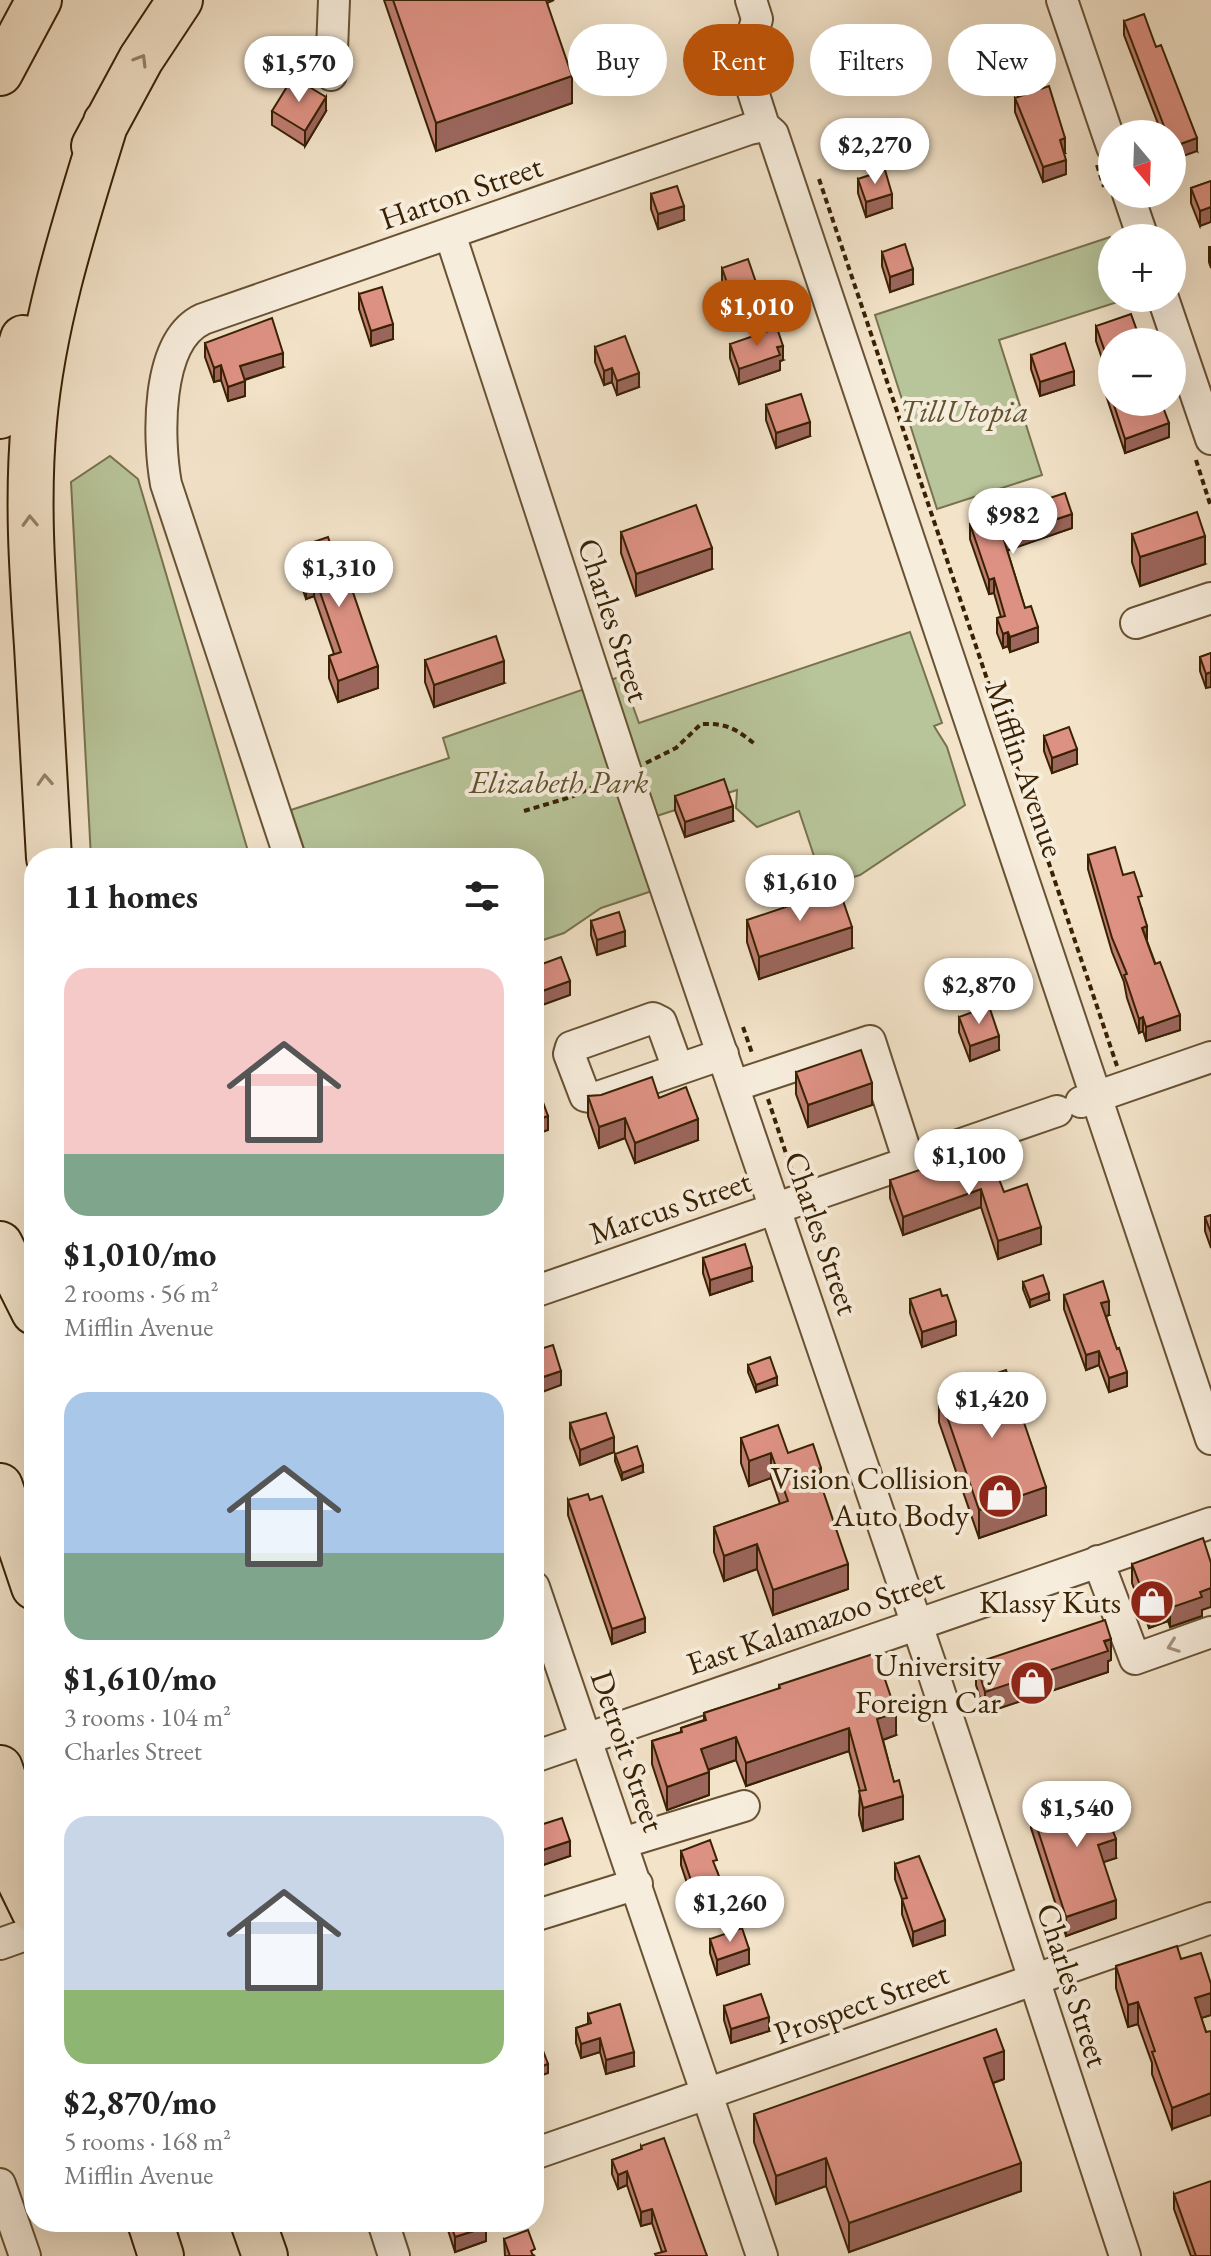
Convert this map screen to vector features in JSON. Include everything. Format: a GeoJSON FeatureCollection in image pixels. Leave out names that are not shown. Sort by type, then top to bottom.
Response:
{"type":"FeatureCollection","features":[{"type":"Feature","properties":{"kind":"highway"},"geometry":{"type":"LineString","coordinates":[[0,73],[39,0]]}},
{"type":"Feature","properties":{"kind":"highway"},"geometry":{"type":"LineString","coordinates":[[0,416],[55,235],[77,181],[141,59],[180,0]]}},
{"type":"Feature","properties":{"kind":"highway"},"geometry":{"type":"LineString","coordinates":[[48,848],[29,494],[34,421],[49,328],[106,122]]}},
{"type":"Feature","properties":{"kind":"highway"},"geometry":{"type":"LineString","coordinates":[[0,1244],[24,1292]]}},
{"type":"Feature","properties":{"kind":"highway"},"geometry":{"type":"LineString","coordinates":[[0,1291],[24,1332]]}},
{"type":"Feature","properties":{"kind":"highway"},"geometry":{"type":"LineString","coordinates":[[0,1486],[24,1557]]}},
{"type":"Feature","properties":{"kind":"highway"},"geometry":{"type":"LineString","coordinates":[[0,1768],[19,1860]]}},
{"type":"Feature","properties":{"kind":"highway"},"geometry":{"type":"LineString","coordinates":[[153,2232],[161,2256]]}},
{"type":"Feature","properties":{"kind":"highway"},"geometry":{"type":"LineString","coordinates":[[258,2232],[266,2256]]}},
{"type":"Feature","properties":{"kind":"street"},"geometry":{"type":"LineString","coordinates":[[331,75],[334,0]]}},
{"type":"Feature","properties":{"kind":"street","name":"Mifflin Avenue"},"geometry":{"type":"LineString","coordinates":[[751,0],[757,19],[749,48],[747,73],[764,126],[773,134],[1111,1092],[1211,1439]]}},
{"type":"Feature","properties":{"kind":"street"},"geometry":{"type":"LineString","coordinates":[[1062,0],[1103,120]]}},
{"type":"Feature","properties":{"kind":"street","name":"Harton Street"},"geometry":{"type":"LineString","coordinates":[[287,848],[166,484],[160,446],[162,410],[176,345],[185,332],[203,319],[764,126]]}},
{"type":"Feature","properties":{"kind":"street","name":"Charles Street"},"geometry":{"type":"LineString","coordinates":[[450,234],[621,757],[723,1054],[747,1082],[788,1204],[916,1623],[1125,2256]]}},
{"type":"Feature","properties":{"kind":"street"},"geometry":{"type":"LineString","coordinates":[[1168,312],[1211,439]]}},
{"type":"Feature","properties":{"kind":"street"},"geometry":{"type":"LineString","coordinates":[[1136,623],[1211,598]]}},
{"type":"Feature","properties":{"kind":"street"},"geometry":{"type":"LineString","coordinates":[[747,1082],[870,1041],[909,1162]]}},
{"type":"Feature","properties":{"kind":"street"},"geometry":{"type":"LineString","coordinates":[[678,1069],[723,1054]]}},
{"type":"Feature","properties":{"kind":"street","name":"Marcus Street"},"geometry":{"type":"LineString","coordinates":[[544,1289],[1211,1057]]}},
{"type":"Feature","properties":{"kind":"street","name":"East Kalamazoo Street"},"geometry":{"type":"LineString","coordinates":[[544,1751],[1211,1523]]}},
{"type":"Feature","properties":{"kind":"street"},"geometry":{"type":"LineString","coordinates":[[1098,1561],[1135,1659],[1211,1632]]}},
{"type":"Feature","properties":{"kind":"street","name":"Detroit Street"},"geometry":{"type":"LineString","coordinates":[[544,1616],[762,2256]]}},
{"type":"Feature","properties":{"kind":"street"},"geometry":{"type":"LineString","coordinates":[[622,1843],[744,1806]]}},
{"type":"Feature","properties":{"kind":"street"},"geometry":{"type":"LineString","coordinates":[[544,1913],[637,1884]]}},
{"type":"Feature","properties":{"kind":"street","name":"Prospect Street"},"geometry":{"type":"LineString","coordinates":[[544,2151],[1211,1918]]}},
{"type":"Feature","properties":{"kind":"street"},"geometry":{"type":"LineString","coordinates":[[0,1944],[24,1936]]}},
{"type":"Feature","properties":{"kind":"street"},"geometry":{"type":"LineString","coordinates":[[0,2184],[5,2217],[25,2256]]}},
{"type":"Feature","properties":{"kind":"street"},"geometry":{"type":"LineString","coordinates":[[386,2232],[394,2256]]}},
{"type":"Feature","properties":{"kind":"path"},"geometry":{"type":"LineString","coordinates":[[819,179],[1111,1092]]}},
{"type":"Feature","properties":{"kind":"path"},"geometry":{"type":"LineString","coordinates":[[743,1027],[747,1082],[788,1204]]}},
{"type":"Feature","properties":{"kind":"green space","name":"TillUtopia"},"geometry":{"type":"Polygon","coordinates":[[[1098,241],[1098,308],[999,340],[1042,475],[937,509],[875,315],[1098,241]]]}},
{"type":"Feature","properties":{"kind":"green space"},"geometry":{"type":"Polygon","coordinates":[[[110,456],[138,479],[247,848],[90,848],[71,482],[110,456]]]}},
{"type":"Feature","properties":{"kind":"green space","name":"Elizabeth Park"},"geometry":{"type":"Polygon","coordinates":[[[910,632],[942,723],[934,726],[947,747],[965,805],[860,875],[824,886],[799,811],[757,827],[736,808],[737,790],[629,825],[652,891],[601,908],[564,933],[544,940],[544,848],[304,848],[291,810],[449,758],[443,738],[622,676],[639,723],[910,632]]]}},
{"type":"Feature","properties":{"kind":"building"},"geometry":{"type":"Polygon","coordinates":[[[393,0],[546,0],[568,64],[568,77],[436,123],[393,0]]]}},
{"type":"Feature","properties":{"kind":"building"},"geometry":{"type":"Polygon","coordinates":[[[1144,14],[1156,47],[1161,45],[1197,138],[1186,142],[1186,120],[1162,120],[1124,21],[1144,14]]]}},
{"type":"Feature","properties":{"kind":"building"},"geometry":{"type":"Polygon","coordinates":[[[293,77],[326,97],[305,131],[272,111],[293,77]]]}},
{"type":"Feature","properties":{"kind":"building"},"geometry":{"type":"Polygon","coordinates":[[[1052,96],[1065,138],[1060,140],[1066,160],[1043,167],[1015,98],[1052,96]]]}},
{"type":"Feature","properties":{"kind":"building"},"geometry":{"type":"Polygon","coordinates":[[[885,170],[892,194],[866,202],[858,179],[885,170]]]}},
{"type":"Feature","properties":{"kind":"building"},"geometry":{"type":"Polygon","coordinates":[[[1211,181],[1211,207],[1200,211],[1191,188],[1211,181]]]}},
{"type":"Feature","properties":{"kind":"building"},"geometry":{"type":"Polygon","coordinates":[[[677,186],[684,206],[658,214],[651,194],[677,186]]]}},
{"type":"Feature","properties":{"kind":"building"},"geometry":{"type":"Polygon","coordinates":[[[905,244],[913,269],[890,277],[882,252],[905,244]]]}},
{"type":"Feature","properties":{"kind":"building"},"geometry":{"type":"Polygon","coordinates":[[[748,259],[761,297],[735,306],[722,268],[748,259]]]}},
{"type":"Feature","properties":{"kind":"building"},"geometry":{"type":"Polygon","coordinates":[[[382,287],[393,324],[371,331],[359,294],[382,287]]]}},
{"type":"Feature","properties":{"kind":"building"},"geometry":{"type":"Polygon","coordinates":[[[1131,314],[1136,328],[1098,328],[1098,332],[1096,326],[1131,314]]]}},
{"type":"Feature","properties":{"kind":"building"},"geometry":{"type":"Polygon","coordinates":[[[272,318],[283,353],[240,366],[245,381],[228,387],[221,365],[214,368],[205,343],[272,318]]]}},
{"type":"Feature","properties":{"kind":"building"},"geometry":{"type":"Polygon","coordinates":[[[777,328],[783,346],[777,347],[780,355],[739,369],[730,344],[777,328]]]}},
{"type":"Feature","properties":{"kind":"building"},"geometry":{"type":"Polygon","coordinates":[[[625,336],[639,373],[617,381],[612,368],[604,371],[595,347],[625,336]]]}},
{"type":"Feature","properties":{"kind":"building"},"geometry":{"type":"Polygon","coordinates":[[[1065,343],[1074,371],[1040,382],[1031,355],[1065,343]]]}},
{"type":"Feature","properties":{"kind":"building"},"geometry":{"type":"Polygon","coordinates":[[[801,394],[810,422],[776,433],[766,405],[801,394]]]}},
{"type":"Feature","properties":{"kind":"building"},"geometry":{"type":"Polygon","coordinates":[[[1118,416],[1166,416],[1169,423],[1125,439],[1118,416]]]}},
{"type":"Feature","properties":{"kind":"building"},"geometry":{"type":"Polygon","coordinates":[[[1065,493],[1072,514],[1003,537],[1025,608],[1031,606],[1038,627],[1010,637],[1008,632],[1003,634],[997,618],[1005,616],[994,578],[989,580],[970,524],[1065,493]]]}},
{"type":"Feature","properties":{"kind":"building"},"geometry":{"type":"Polygon","coordinates":[[[696,505],[712,548],[636,574],[621,532],[696,505]]]}},
{"type":"Feature","properties":{"kind":"building"},"geometry":{"type":"Polygon","coordinates":[[[1197,512],[1205,536],[1140,557],[1132,534],[1197,512]]]}},
{"type":"Feature","properties":{"kind":"building"},"geometry":{"type":"Polygon","coordinates":[[[328,537],[338,567],[344,566],[378,666],[338,681],[329,656],[341,652],[314,575],[306,577],[296,548],[328,537]]]}},
{"type":"Feature","properties":{"kind":"building"},"geometry":{"type":"Polygon","coordinates":[[[496,636],[504,661],[434,685],[425,660],[496,636]]]}},
{"type":"Feature","properties":{"kind":"building"},"geometry":{"type":"Polygon","coordinates":[[[1211,653],[1211,672],[1206,674],[1200,657],[1211,653]]]}},
{"type":"Feature","properties":{"kind":"building"},"geometry":{"type":"Polygon","coordinates":[[[1069,727],[1077,749],[1052,758],[1044,736],[1069,727]]]}},
{"type":"Feature","properties":{"kind":"building"},"geometry":{"type":"Polygon","coordinates":[[[724,779],[733,806],[685,822],[675,796],[724,779]]]}},
{"type":"Feature","properties":{"kind":"building"},"geometry":{"type":"Polygon","coordinates":[[[1115,847],[1123,875],[1134,872],[1147,926],[1142,928],[1155,964],[1160,962],[1180,1015],[1146,1027],[1143,1017],[1139,1019],[1124,975],[1127,974],[1112,938],[1088,855],[1115,847]]]}},
{"type":"Feature","properties":{"kind":"building"},"geometry":{"type":"Polygon","coordinates":[[[839,889],[852,927],[759,957],[747,920],[839,889]]]}},
{"type":"Feature","properties":{"kind":"building"},"geometry":{"type":"Polygon","coordinates":[[[619,912],[625,931],[597,940],[591,921],[619,912]]]}},
{"type":"Feature","properties":{"kind":"building"},"geometry":{"type":"Polygon","coordinates":[[[561,957],[570,981],[544,990],[544,963],[561,957]]]}},
{"type":"Feature","properties":{"kind":"building"},"geometry":{"type":"Polygon","coordinates":[[[989,1006],[999,1036],[970,1046],[959,1017],[989,1006]]]}},
{"type":"Feature","properties":{"kind":"building"},"geometry":{"type":"Polygon","coordinates":[[[861,1050],[872,1083],[808,1105],[796,1072],[861,1050]]]}},
{"type":"Feature","properties":{"kind":"building"},"geometry":{"type":"Polygon","coordinates":[[[652,1077],[659,1098],[686,1087],[698,1119],[635,1143],[625,1118],[599,1127],[588,1096],[601,1095],[652,1077]]]}},
{"type":"Feature","properties":{"kind":"building"},"geometry":{"type":"Polygon","coordinates":[[[992,1161],[1004,1192],[1027,1184],[1041,1227],[998,1241],[981,1189],[903,1217],[890,1180],[937,1164],[942,1180],[992,1161]]]}},
{"type":"Feature","properties":{"kind":"building"},"geometry":{"type":"Polygon","coordinates":[[[1211,1215],[1211,1233],[1205,1217],[1211,1215]]]}},
{"type":"Feature","properties":{"kind":"building"},"geometry":{"type":"Polygon","coordinates":[[[745,1244],[752,1267],[710,1280],[703,1258],[745,1244]]]}},
{"type":"Feature","properties":{"kind":"building"},"geometry":{"type":"Polygon","coordinates":[[[1043,1275],[1049,1293],[1030,1300],[1023,1282],[1043,1275]]]}},
{"type":"Feature","properties":{"kind":"building"},"geometry":{"type":"Polygon","coordinates":[[[1103,1281],[1109,1301],[1101,1303],[1127,1372],[1109,1378],[1099,1351],[1086,1355],[1064,1295],[1103,1281]]]}},
{"type":"Feature","properties":{"kind":"building"},"geometry":{"type":"Polygon","coordinates":[[[940,1289],[942,1296],[947,1295],[956,1321],[922,1332],[910,1299],[940,1289]]]}},
{"type":"Feature","properties":{"kind":"building"},"geometry":{"type":"Polygon","coordinates":[[[553,1345],[561,1371],[544,1377],[544,1348],[553,1345]]]}},
{"type":"Feature","properties":{"kind":"building"},"geometry":{"type":"Polygon","coordinates":[[[770,1357],[777,1377],[756,1385],[748,1365],[770,1357]]]}},
{"type":"Feature","properties":{"kind":"building"},"geometry":{"type":"Polygon","coordinates":[[[1006,1370],[1046,1487],[979,1510],[939,1393],[1006,1370]]]}},
{"type":"Feature","properties":{"kind":"building"},"geometry":{"type":"Polygon","coordinates":[[[606,1413],[614,1437],[580,1450],[570,1423],[606,1413]]]}},
{"type":"Feature","properties":{"kind":"building"},"geometry":{"type":"Polygon","coordinates":[[[778,1425],[788,1453],[813,1444],[821,1468],[816,1470],[848,1564],[773,1590],[757,1544],[724,1556],[714,1527],[788,1501],[771,1453],[749,1461],[741,1438],[778,1425]]]}},
{"type":"Feature","properties":{"kind":"building"},"geometry":{"type":"Polygon","coordinates":[[[637,1446],[643,1465],[622,1473],[615,1454],[637,1446]]]}},
{"type":"Feature","properties":{"kind":"building"},"geometry":{"type":"Polygon","coordinates":[[[588,1494],[590,1500],[602,1496],[645,1618],[612,1629],[568,1500],[588,1494]]]}},
{"type":"Feature","properties":{"kind":"building"},"geometry":{"type":"Polygon","coordinates":[[[1203,1538],[1211,1563],[1211,1588],[1200,1592],[1202,1597],[1170,1608],[1168,1602],[1149,1609],[1132,1564],[1203,1538]]]}},
{"type":"Feature","properties":{"kind":"building"},"geometry":{"type":"Polygon","coordinates":[[[1105,1620],[1111,1639],[1104,1641],[1108,1651],[985,1692],[976,1663],[1105,1620]]]}},
{"type":"Feature","properties":{"kind":"building"},"geometry":{"type":"Polygon","coordinates":[[[876,1653],[896,1712],[877,1719],[894,1782],[899,1780],[903,1796],[863,1808],[859,1791],[866,1790],[849,1728],[746,1763],[736,1737],[701,1749],[709,1772],[667,1787],[652,1741],[682,1732],[681,1728],[706,1720],[704,1713],[876,1653]]]}},
{"type":"Feature","properties":{"kind":"building"},"geometry":{"type":"Polygon","coordinates":[[[1096,1787],[1116,1839],[1098,1845],[1116,1900],[1066,1917],[1031,1809],[1096,1787]]]}},
{"type":"Feature","properties":{"kind":"building"},"geometry":{"type":"Polygon","coordinates":[[[562,1818],[570,1841],[544,1850],[544,1824],[562,1818]]]}},
{"type":"Feature","properties":{"kind":"building"},"geometry":{"type":"Polygon","coordinates":[[[710,1840],[717,1860],[713,1861],[726,1894],[696,1905],[681,1851],[710,1840]]]}},
{"type":"Feature","properties":{"kind":"building"},"geometry":{"type":"Polygon","coordinates":[[[919,1856],[945,1920],[913,1932],[902,1899],[907,1898],[895,1864],[919,1856]]]}},
{"type":"Feature","properties":{"kind":"building"},"geometry":{"type":"Polygon","coordinates":[[[742,1928],[749,1949],[717,1960],[710,1939],[742,1928]]]}},
{"type":"Feature","properties":{"kind":"building"},"geometry":{"type":"Polygon","coordinates":[[[1177,1946],[1181,1959],[1201,1953],[1211,1984],[1211,1993],[1195,1998],[1206,2032],[1211,2031],[1211,2093],[1172,2108],[1138,2002],[1128,2005],[1116,1966],[1177,1946]]]}},
{"type":"Feature","properties":{"kind":"building"},"geometry":{"type":"Polygon","coordinates":[[[761,1994],[769,2017],[731,2029],[724,2006],[761,1994]]]}},
{"type":"Feature","properties":{"kind":"building"},"geometry":{"type":"Polygon","coordinates":[[[620,2004],[634,2052],[606,2060],[600,2038],[581,2044],[576,2028],[591,2023],[588,2014],[620,2004]]]}},
{"type":"Feature","properties":{"kind":"building"},"geometry":{"type":"Polygon","coordinates":[[[996,2029],[1004,2051],[984,2058],[1021,2163],[849,2223],[826,2158],[776,2176],[754,2114],[996,2029]]]}},
{"type":"Feature","properties":{"kind":"building"},"geometry":{"type":"Polygon","coordinates":[[[664,2138],[707,2256],[656,2256],[666,2251],[652,2209],[641,2212],[627,2171],[618,2175],[612,2160],[664,2138]]]}},
{"type":"Feature","properties":{"kind":"building"},"geometry":{"type":"Polygon","coordinates":[[[1211,2181],[1211,2256],[1196,2256],[1174,2194],[1211,2181]]]}},
{"type":"Feature","properties":{"kind":"building"},"geometry":{"type":"Polygon","coordinates":[[[453,2232],[470,2232],[455,2237],[453,2232]]]}},
{"type":"Feature","properties":{"kind":"building"},"geometry":{"type":"Polygon","coordinates":[[[529,2232],[535,2249],[531,2251],[533,2256],[510,2256],[504,2239],[529,2232]]]}},
{"type":"Feature","properties":{"kind":"place","name":"Vision Collision Auto Body"},"geometry":{"type":"Point","coordinates":[1000,1496]}},
{"type":"Feature","properties":{"kind":"place","name":"Klassy Kuts"},"geometry":{"type":"Point","coordinates":[1152,1602]}},
{"type":"Feature","properties":{"kind":"place","name":"University Foreign Car"},"geometry":{"type":"Point","coordinates":[1032,1683]}}]}
